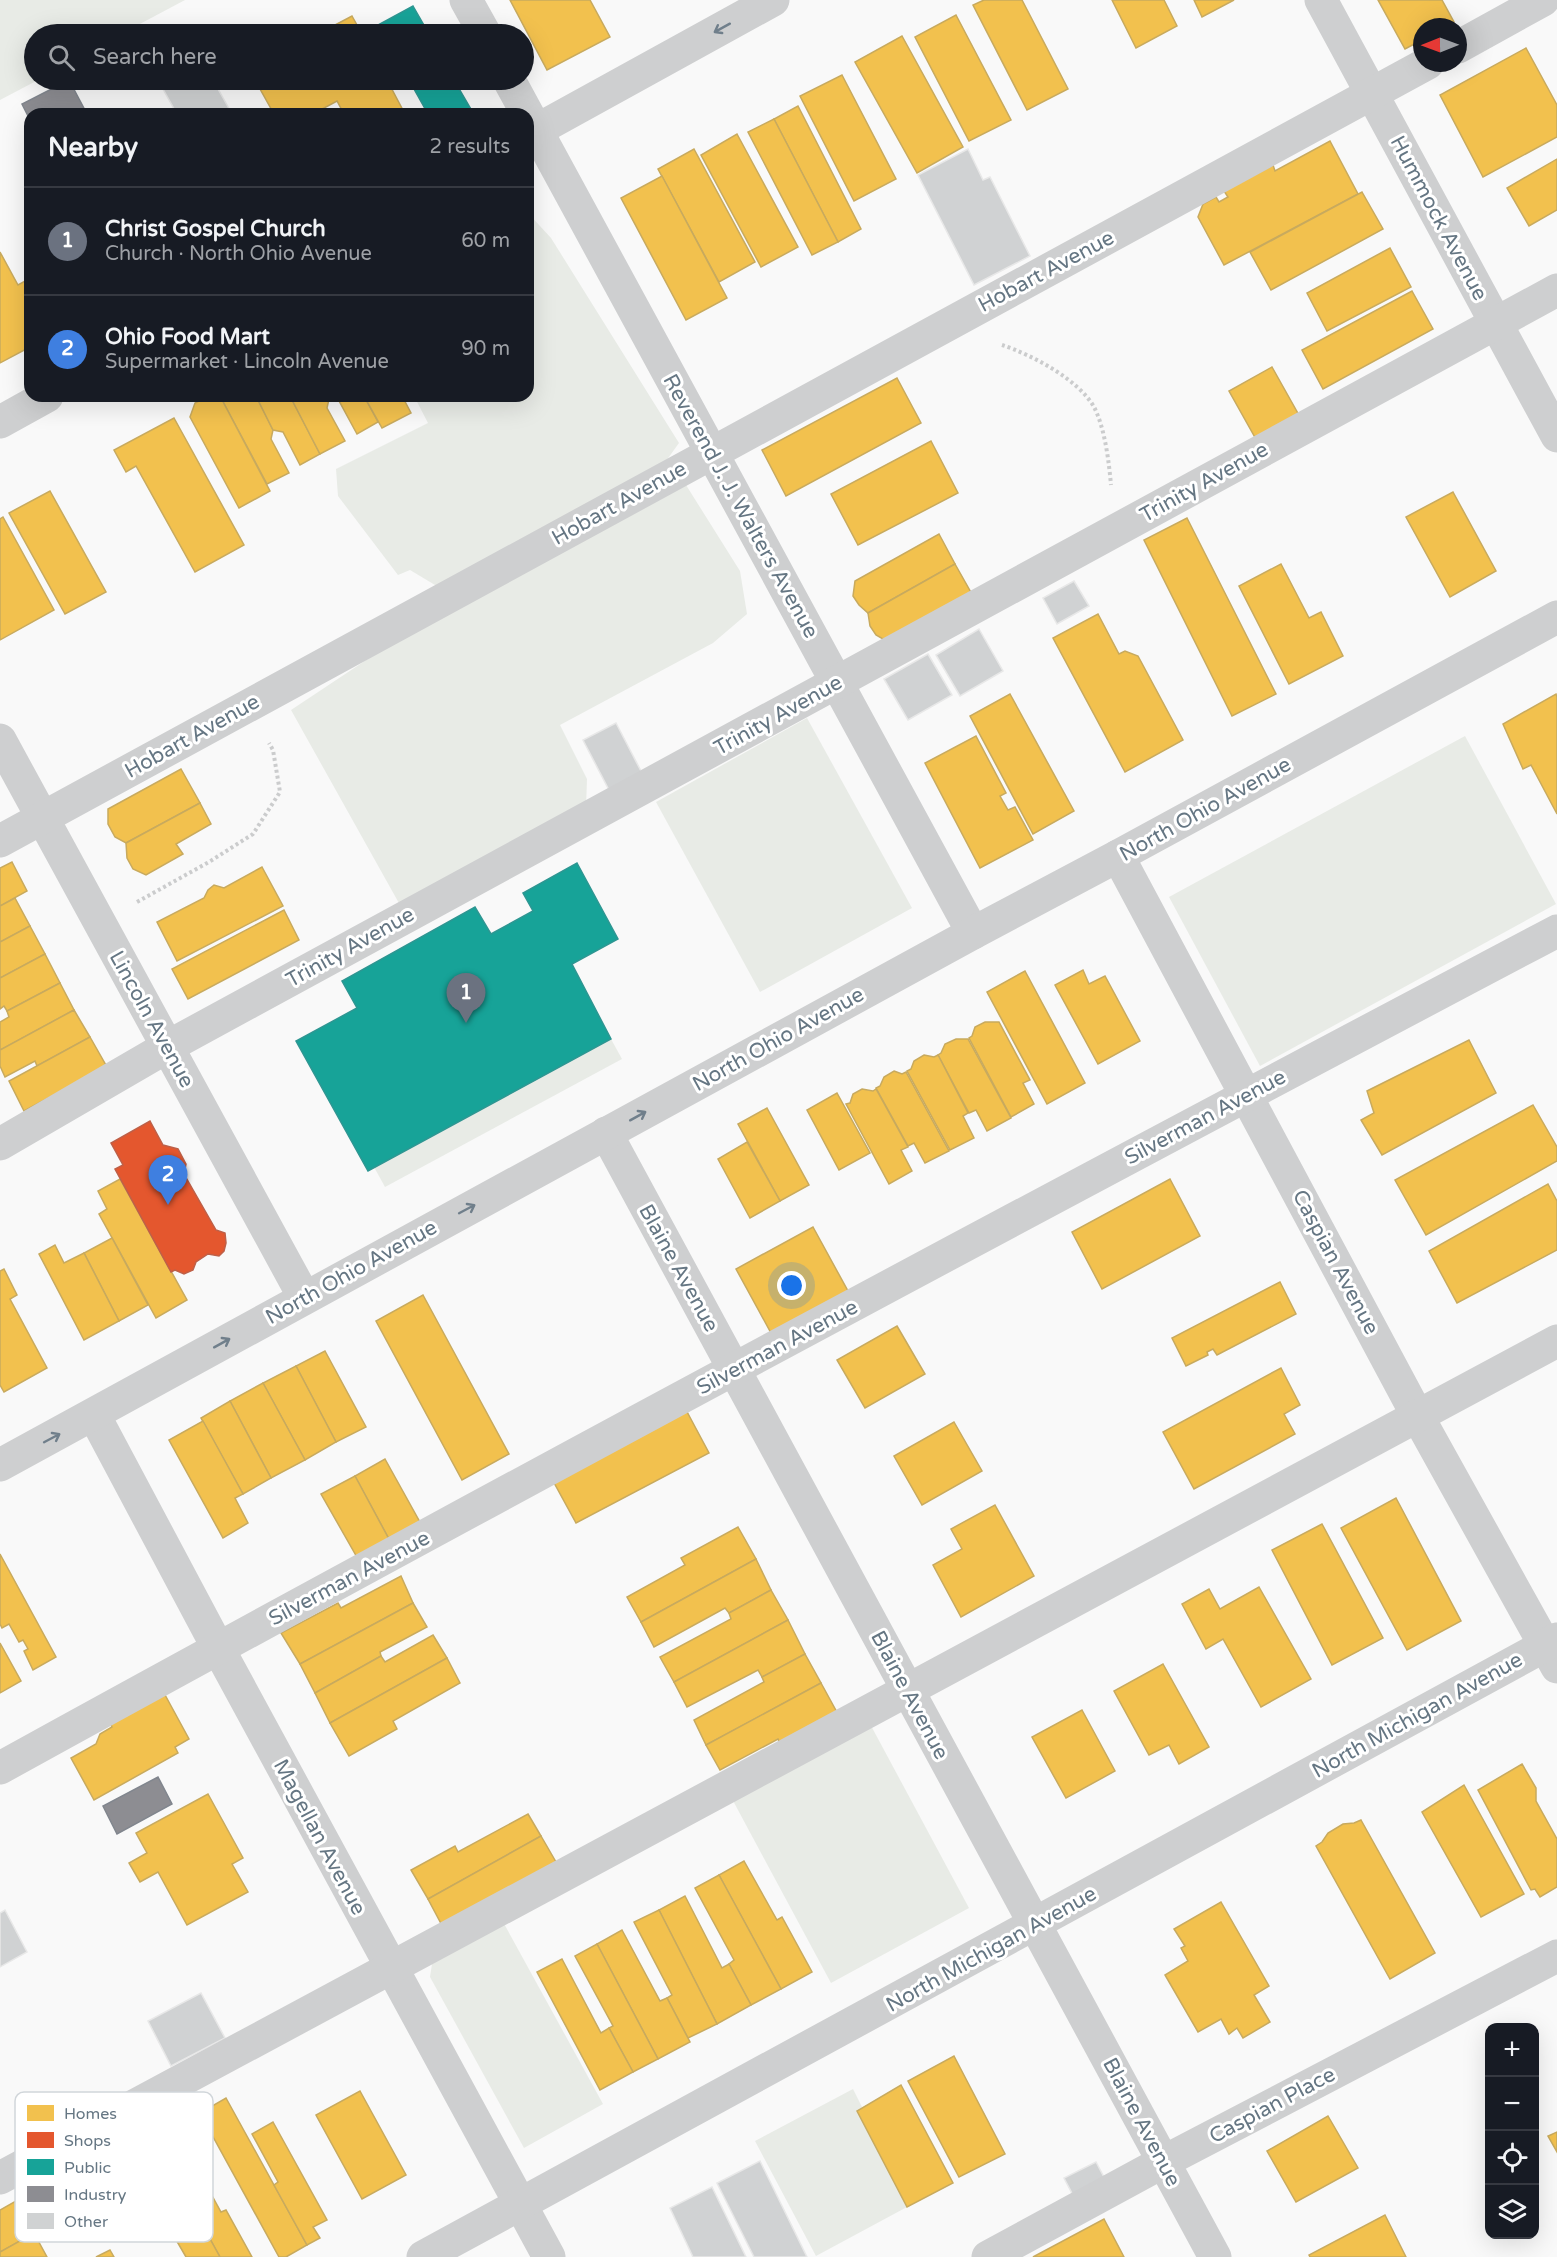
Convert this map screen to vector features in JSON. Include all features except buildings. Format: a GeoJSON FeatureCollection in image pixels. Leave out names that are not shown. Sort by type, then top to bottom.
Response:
{"type":"FeatureCollection","features":[{"type":"Feature","properties":{"kind":"street"},"geometry":{"type":"LineString","coordinates":[[466,0],[479,24]]}},
{"type":"Feature","properties":{"kind":"street"},"geometry":{"type":"LineString","coordinates":[[534,131],[773,0]]}},
{"type":"Feature","properties":{"kind":"street","name":"Hummock Avenue"},"geometry":{"type":"LineString","coordinates":[[1321,0],[1557,436]]}},
{"type":"Feature","properties":{"kind":"street"},"geometry":{"type":"LineString","coordinates":[[1467,41],[1543,0]]}},
{"type":"Feature","properties":{"kind":"street","name":"Hobart Avenue"},"geometry":{"type":"LineString","coordinates":[[0,841],[1413,71]]}},
{"type":"Feature","properties":{"kind":"street","name":"Reverend J. J. Walters Avenue"},"geometry":{"type":"LineString","coordinates":[[514,90],[522,108]]}},
{"type":"Feature","properties":{"kind":"street","name":"Reverend J. J. Walters Avenue"},"geometry":{"type":"LineString","coordinates":[[534,136],[712,452],[972,933]]}},
{"type":"Feature","properties":{"kind":"street","name":"Trinity Avenue"},"geometry":{"type":"LineString","coordinates":[[0,1144],[167,1047],[1557,290]]}},
{"type":"Feature","properties":{"kind":"street"},"geometry":{"type":"LineString","coordinates":[[0,422],[36,402]]}},
{"type":"Feature","properties":{"kind":"street","name":"North Ohio Avenue"},"geometry":{"type":"LineString","coordinates":[[0,1465],[972,933],[1557,617]]}},
{"type":"Feature","properties":{"kind":"street","name":"Lincoln Avenue"},"geometry":{"type":"LineString","coordinates":[[0,740],[304,1297]]}},
{"type":"Feature","properties":{"kind":"street","name":"Caspian Avenue"},"geometry":{"type":"LineString","coordinates":[[1118,856],[1417,1415],[1553,1650]]}},
{"type":"Feature","properties":{"kind":"street","name":"Silverman Avenue"},"geometry":{"type":"LineString","coordinates":[[0,1768],[734,1370],[1557,931]]}},
{"type":"Feature","properties":{"kind":"street","name":"Blaine Avenue"},"geometry":{"type":"LineString","coordinates":[[606,1133],[1215,2257]]}},
{"type":"Feature","properties":{"kind":"street"},"geometry":{"type":"LineString","coordinates":[[159,2092],[1557,1341]]}},
{"type":"Feature","properties":{"kind":"street","name":"Magellan Avenue"},"geometry":{"type":"LineString","coordinates":[[94,1415],[549,2257]]}},
{"type":"Feature","properties":{"kind":"street","name":"North Michigan Avenue"},"geometry":{"type":"LineString","coordinates":[[423,2257],[1035,1925],[1553,1650]]}},
{"type":"Feature","properties":{"kind":"street","name":"Caspian Place"},"geometry":{"type":"LineString","coordinates":[[988,2257],[1163,2162],[1557,1956]]}},
{"type":"Feature","properties":{"kind":"street"},"geometry":{"type":"LineString","coordinates":[[0,2178],[15,2170]]}},
{"type":"Feature","properties":{"kind":"path"},"geometry":{"type":"LineString","coordinates":[[943,326],[1022,352],[1071,382],[1094,407],[1109,454],[1113,505],[1102,538]]}},
{"type":"Feature","properties":{"kind":"path"},"geometry":{"type":"LineString","coordinates":[[99,923],[209,862],[253,834],[280,792],[273,750],[250,704]]}},
{"type":"Feature","properties":{"kind":"shaded area"},"geometry":{"type":"Polygon","coordinates":[[[0,0],[185,0],[140,24],[24,24],[24,87],[0,100],[0,0]]]}},
{"type":"Feature","properties":{"kind":"shaded area"},"geometry":{"type":"Polygon","coordinates":[[[534,220],[551,238],[679,443],[666,461],[440,588],[410,570],[398,575],[338,496],[336,469],[428,423],[417,402],[534,402],[534,220]]]}},
{"type":"Feature","properties":{"kind":"shaded area"},"geometry":{"type":"Polygon","coordinates":[[[686,485],[740,571],[747,614],[713,643],[560,725],[587,779],[586,808],[400,905],[291,710],[410,631],[686,485]]]}},
{"type":"Feature","properties":{"kind":"shaded area"},"geometry":{"type":"Polygon","coordinates":[[[807,718],[912,908],[760,992],[656,802],[807,718]]]}},
{"type":"Feature","properties":{"kind":"shaded area"},"geometry":{"type":"Polygon","coordinates":[[[1465,736],[1556,904],[1260,1066],[1169,897],[1465,736]]]}},
{"type":"Feature","properties":{"kind":"shaded area"},"geometry":{"type":"Polygon","coordinates":[[[611,1039],[622,1059],[385,1187],[374,1167],[611,1039]]]}},
{"type":"Feature","properties":{"kind":"shaded area"},"geometry":{"type":"Polygon","coordinates":[[[869,1722],[969,1908],[831,1983],[731,1797],[869,1722]]]}},
{"type":"Feature","properties":{"kind":"shaded area"},"geometry":{"type":"Polygon","coordinates":[[[502,1920],[603,2104],[524,2148],[430,1977],[432,1964],[502,1920]]]}},
{"type":"Feature","properties":{"kind":"shaded area"},"geometry":{"type":"Polygon","coordinates":[[[853,2089],[862,2107],[857,2111],[907,2207],[816,2256],[755,2141],[853,2089]]]}},
{"type":"Feature","properties":{"kind":"place","name":"Christ Gospel Church"},"geometry":{"type":"Point","coordinates":[466,1023]}},
{"type":"Feature","properties":{"kind":"place","name":"Ohio Food Mart"},"geometry":{"type":"Point","coordinates":[168,1205]}}]}
